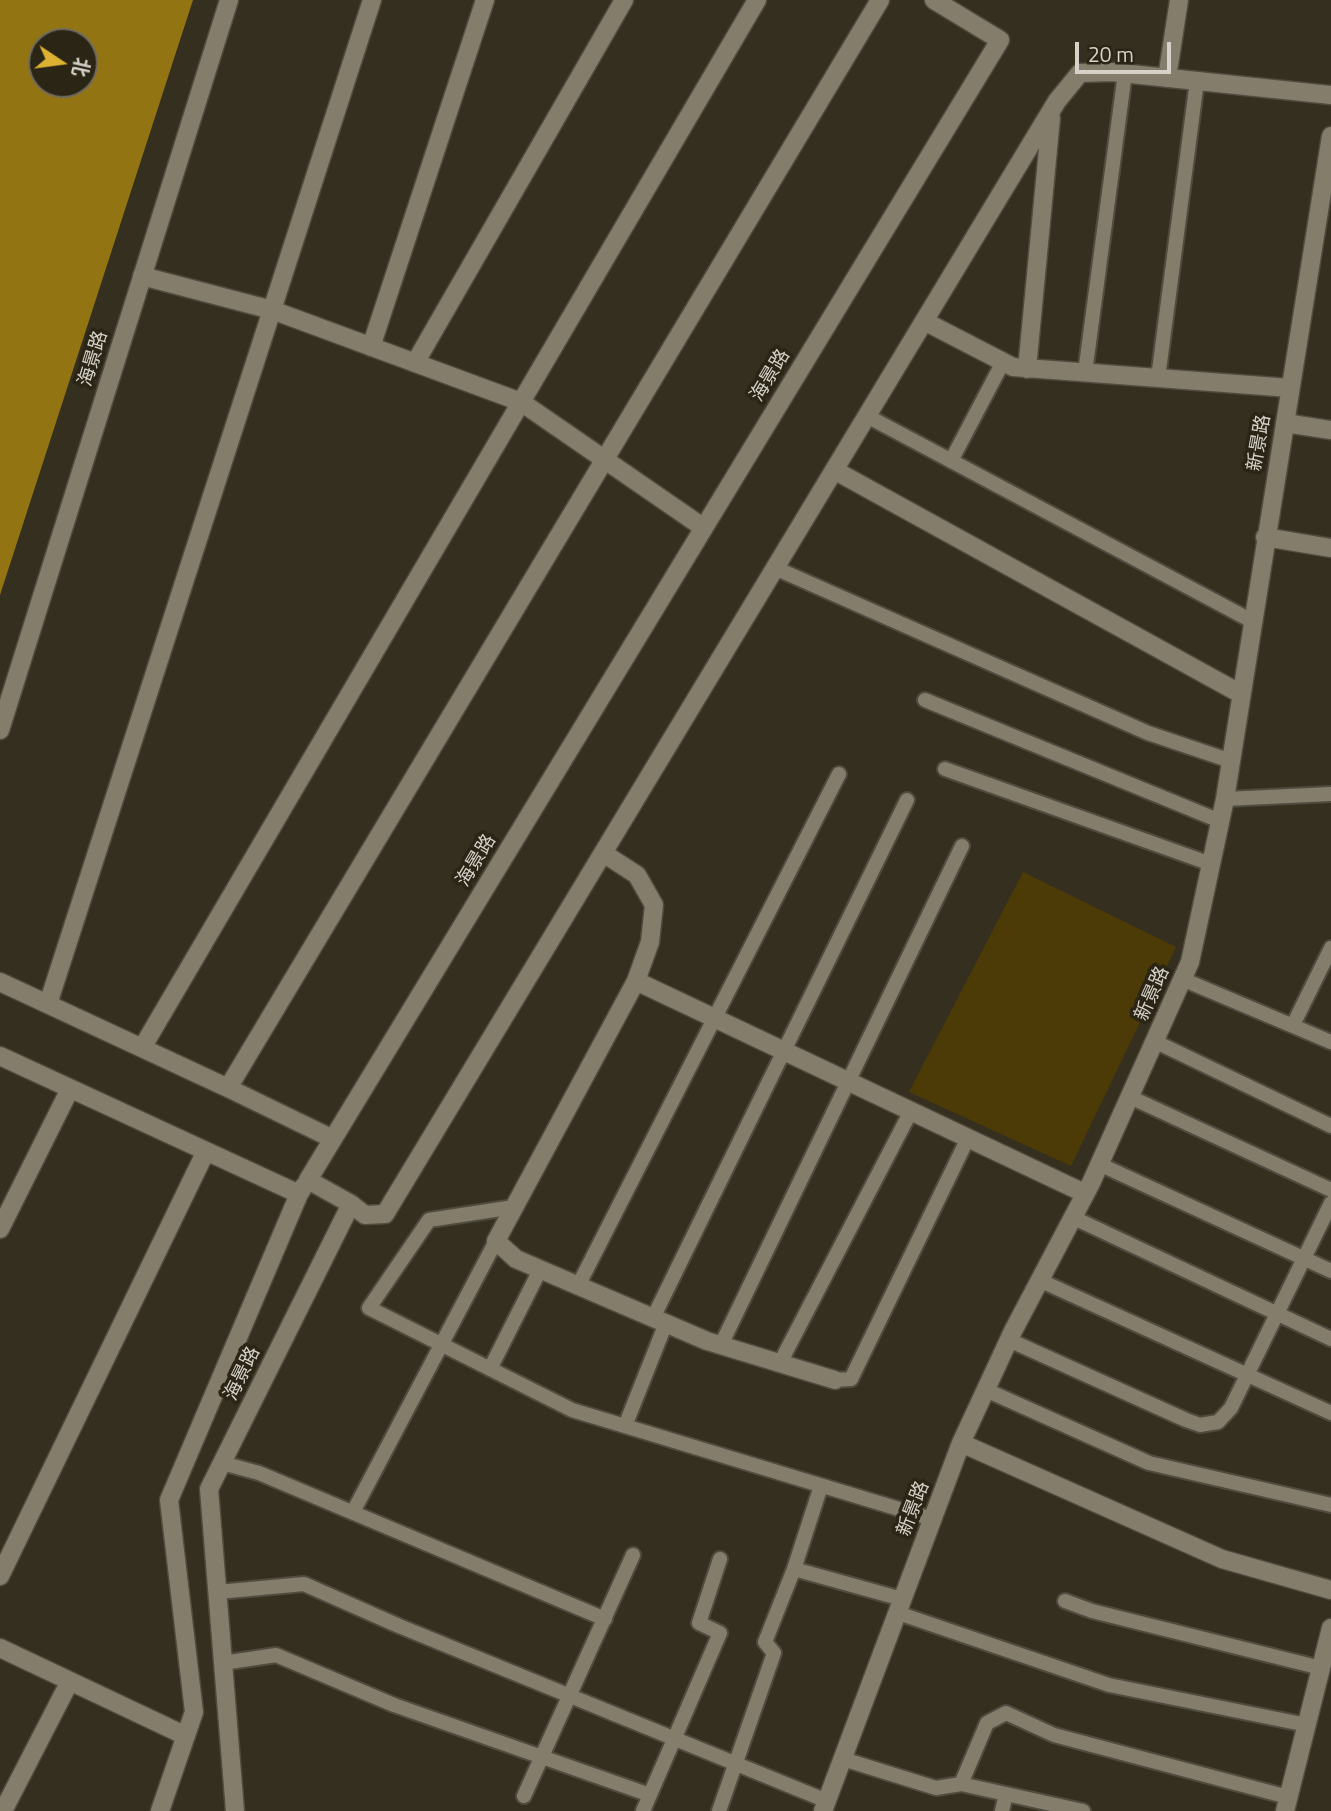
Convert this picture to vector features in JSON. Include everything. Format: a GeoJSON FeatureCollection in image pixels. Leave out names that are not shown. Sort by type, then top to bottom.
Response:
{"type":"FeatureCollection","features":[{"type":"Feature","properties":{"kind":"street","name":"海景路"},"geometry":{"type":"LineString","coordinates":[[0,730],[229,0]]}},
{"type":"Feature","properties":{"kind":"street"},"geometry":{"type":"LineString","coordinates":[[48,1004],[372,0]]}},
{"type":"Feature","properties":{"kind":"street"},"geometry":{"type":"LineString","coordinates":[[371,347],[485,0]]}},
{"type":"Feature","properties":{"kind":"street"},"geometry":{"type":"LineString","coordinates":[[415,363],[624,0]]}},
{"type":"Feature","properties":{"kind":"street"},"geometry":{"type":"LineString","coordinates":[[142,1048],[757,0]]}},
{"type":"Feature","properties":{"kind":"street"},"geometry":{"type":"LineString","coordinates":[[228,1088],[880,0]]}},
{"type":"Feature","properties":{"kind":"street","name":"海景路"},"geometry":{"type":"LineString","coordinates":[[160,1811],[194,1712],[169,1500],[304,1187],[1000,40],[934,0]]}},
{"type":"Feature","properties":{"kind":"street"},"geometry":{"type":"LineString","coordinates":[[1167,78],[1179,0]]}},
{"type":"Feature","properties":{"kind":"street"},"geometry":{"type":"LineString","coordinates":[[0,1056],[206,1151],[351,1204],[365,1215],[385,1214],[1057,101],[1080,73],[1125,73],[1331,96]]}},
{"type":"Feature","properties":{"kind":"street"},"geometry":{"type":"LineString","coordinates":[[1027,369],[1051,111]]}},
{"type":"Feature","properties":{"kind":"street","name":"新景路"},"geometry":{"type":"LineString","coordinates":[[825,1806],[961,1443],[1039,1279],[1099,1164],[1190,962],[1225,799],[1265,537],[1329,174],[1331,136]]}},
{"type":"Feature","properties":{"kind":"street"},"geometry":{"type":"LineString","coordinates":[[142,276],[272,310],[521,402],[704,528]]}},
{"type":"Feature","properties":{"kind":"street"},"geometry":{"type":"LineString","coordinates":[[924,321],[1013,368],[1290,388]]}},
{"type":"Feature","properties":{"kind":"street"},"geometry":{"type":"LineString","coordinates":[[1285,422],[1331,430]]}},
{"type":"Feature","properties":{"kind":"street"},"geometry":{"type":"LineString","coordinates":[[834,470],[1241,694]]}},
{"type":"Feature","properties":{"kind":"street"},"geometry":{"type":"LineString","coordinates":[[1265,537],[1331,548]]}},
{"type":"Feature","properties":{"kind":"street"},"geometry":{"type":"LineString","coordinates":[[603,853],[637,875],[654,905],[650,942],[636,981],[496,1241],[516,1259],[660,1320],[721,1345],[835,1380]]}},
{"type":"Feature","properties":{"kind":"street"},"geometry":{"type":"LineString","coordinates":[[636,981],[1084,1194]]}},
{"type":"Feature","properties":{"kind":"street"},"geometry":{"type":"LineString","coordinates":[[0,982],[333,1139]]}},
{"type":"Feature","properties":{"kind":"street"},"geometry":{"type":"LineString","coordinates":[[0,1229],[70,1089]]}},
{"type":"Feature","properties":{"kind":"street"},"geometry":{"type":"LineString","coordinates":[[0,1576],[206,1151]]}},
{"type":"Feature","properties":{"kind":"street","name":"海景路"},"geometry":{"type":"LineString","coordinates":[[235,1811],[209,1489],[351,1204]]}},
{"type":"Feature","properties":{"kind":"street"},"geometry":{"type":"LineString","coordinates":[[961,1443],[1222,1559],[1331,1590]]}},
{"type":"Feature","properties":{"kind":"street"},"geometry":{"type":"LineString","coordinates":[[1287,1804],[1331,1628]]}},
{"type":"Feature","properties":{"kind":"street"},"geometry":{"type":"LineString","coordinates":[[0,1648],[186,1736]]}},
{"type":"Feature","properties":{"kind":"street"},"geometry":{"type":"LineString","coordinates":[[3,1811],[70,1681]]}},
{"type":"Feature","properties":{"kind":"lane"},"geometry":{"type":"LineString","coordinates":[[1085,373],[1125,73]]}},
{"type":"Feature","properties":{"kind":"lane"},"geometry":{"type":"LineString","coordinates":[[1158,378],[1197,81]]}},
{"type":"Feature","properties":{"kind":"lane"},"geometry":{"type":"LineString","coordinates":[[951,461],[1003,362]]}},
{"type":"Feature","properties":{"kind":"lane"},"geometry":{"type":"LineString","coordinates":[[867,416],[1252,621]]}},
{"type":"Feature","properties":{"kind":"lane"},"geometry":{"type":"LineString","coordinates":[[775,568],[1148,733],[1231,761]]}},
{"type":"Feature","properties":{"kind":"lane"},"geometry":{"type":"LineString","coordinates":[[925,701],[1220,821]]}},
{"type":"Feature","properties":{"kind":"lane"},"geometry":{"type":"LineString","coordinates":[[945,769],[1211,864]]}},
{"type":"Feature","properties":{"kind":"lane"},"geometry":{"type":"LineString","coordinates":[[578,1286],[839,774]]}},
{"type":"Feature","properties":{"kind":"lane"},"geometry":{"type":"LineString","coordinates":[[1225,799],[1331,794]]}},
{"type":"Feature","properties":{"kind":"lane"},"geometry":{"type":"LineString","coordinates":[[625,1426],[660,1320],[784,1051],[907,800]]}},
{"type":"Feature","properties":{"kind":"lane"},"geometry":{"type":"LineString","coordinates":[[721,1345],[962,846]]}},
{"type":"Feature","properties":{"kind":"lane"},"geometry":{"type":"LineString","coordinates":[[1293,1025],[1331,948]]}},
{"type":"Feature","properties":{"kind":"lane"},"geometry":{"type":"LineString","coordinates":[[1182,979],[1331,1042]]}},
{"type":"Feature","properties":{"kind":"lane"},"geometry":{"type":"LineString","coordinates":[[1154,1041],[1331,1126]]}},
{"type":"Feature","properties":{"kind":"lane"},"geometry":{"type":"LineString","coordinates":[[1129,1097],[1331,1190]]}},
{"type":"Feature","properties":{"kind":"lane"},"geometry":{"type":"LineString","coordinates":[[780,1363],[911,1111]]}},
{"type":"Feature","properties":{"kind":"lane"},"geometry":{"type":"LineString","coordinates":[[835,1380],[851,1379],[968,1138]]}},
{"type":"Feature","properties":{"kind":"lane"},"geometry":{"type":"LineString","coordinates":[[1099,1164],[1331,1271]]}},
{"type":"Feature","properties":{"kind":"lane"},"geometry":{"type":"LineString","coordinates":[[1009,1340],[1200,1425],[1218,1422],[1231,1408],[1331,1203]]}},
{"type":"Feature","properties":{"kind":"lane"},"geometry":{"type":"LineString","coordinates":[[514,1207],[429,1220],[369,1308],[572,1410],[932,1519]]}},
{"type":"Feature","properties":{"kind":"lane"},"geometry":{"type":"LineString","coordinates":[[1072,1217],[1331,1339]]}},
{"type":"Feature","properties":{"kind":"lane"},"geometry":{"type":"LineString","coordinates":[[353,1512],[496,1241]]}},
{"type":"Feature","properties":{"kind":"lane"},"geometry":{"type":"LineString","coordinates":[[490,1369],[540,1270]]}},
{"type":"Feature","properties":{"kind":"lane"},"geometry":{"type":"LineString","coordinates":[[1039,1279],[1331,1413]]}},
{"type":"Feature","properties":{"kind":"lane"},"geometry":{"type":"LineString","coordinates":[[986,1390],[1149,1463],[1331,1505]]}},
{"type":"Feature","properties":{"kind":"lane"},"geometry":{"type":"LineString","coordinates":[[222,1464],[260,1473],[605,1619]]}},
{"type":"Feature","properties":{"kind":"lane"},"geometry":{"type":"LineString","coordinates":[[719,1811],[774,1653],[765,1642],[794,1569],[821,1486]]}},
{"type":"Feature","properties":{"kind":"lane"},"geometry":{"type":"LineString","coordinates":[[524,1796],[633,1555]]}},
{"type":"Feature","properties":{"kind":"lane"},"geometry":{"type":"LineString","coordinates":[[643,1811],[720,1633],[699,1623],[720,1559]]}},
{"type":"Feature","properties":{"kind":"lane"},"geometry":{"type":"LineString","coordinates":[[794,1569],[1109,1685],[1307,1725]]}},
{"type":"Feature","properties":{"kind":"lane"},"geometry":{"type":"LineString","coordinates":[[218,1592],[304,1584],[399,1626],[735,1763],[825,1806]]}},
{"type":"Feature","properties":{"kind":"lane"},"geometry":{"type":"LineString","coordinates":[[1065,1601],[1092,1611],[1321,1668]]}},
{"type":"Feature","properties":{"kind":"lane"},"geometry":{"type":"LineString","coordinates":[[223,1663],[276,1655],[394,1705],[650,1795]]}},
{"type":"Feature","properties":{"kind":"lane"},"geometry":{"type":"LineString","coordinates":[[961,1784],[986,1723],[1006,1713],[1054,1735],[1287,1804]]}},
{"type":"Feature","properties":{"kind":"lane"},"geometry":{"type":"LineString","coordinates":[[842,1759],[936,1788],[961,1784],[1083,1811]]}},
{"type":"Feature","properties":{"kind":"lane"},"geometry":{"type":"LineString","coordinates":[[1002,1811],[1006,1794]]}},
{"type":"Feature","properties":{"kind":"shaded area"},"geometry":{"type":"Polygon","coordinates":[[[0,0],[193,0],[0,595],[0,0]]]}},
{"type":"Feature","properties":{"kind":"shaded area"},"geometry":{"type":"Polygon","coordinates":[[[1023,872],[1176,947],[1071,1166],[909,1092],[1023,872]]]}}]}
